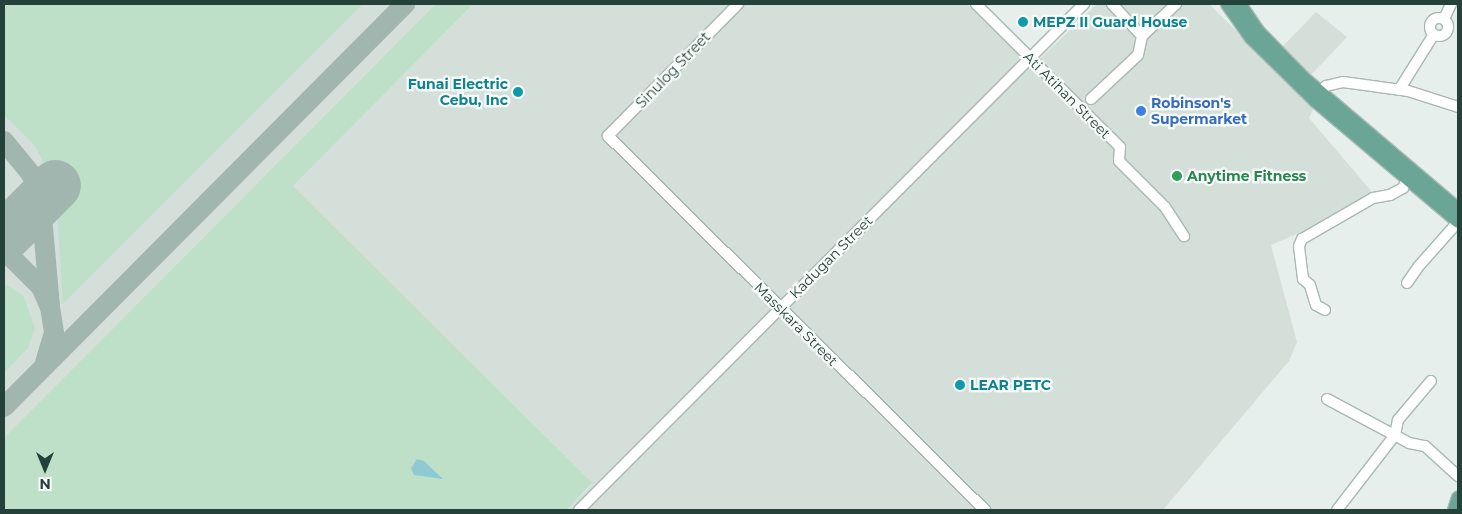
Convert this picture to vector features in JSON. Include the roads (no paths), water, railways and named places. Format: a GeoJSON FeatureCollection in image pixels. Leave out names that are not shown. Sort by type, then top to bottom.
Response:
{"type":"FeatureCollection","features":[{"type":"Feature","properties":{"kind":"main road"},"geometry":{"type":"LineString","coordinates":[[1227,4],[1251,38],[1301,81],[1407,179],[1458,222]]}},
{"type":"Feature","properties":{"kind":"main road"},"geometry":{"type":"LineString","coordinates":[[1240,4],[1258,31],[1301,81]]}},
{"type":"Feature","properties":{"kind":"main road"},"geometry":{"type":"LineString","coordinates":[[1316,96],[1458,209]]}},
{"type":"Feature","properties":{"kind":"street","name":"Sinulog Street"},"geometry":{"type":"LineString","coordinates":[[608,136],[738,4]]}},
{"type":"Feature","properties":{"kind":"street","name":"Ati Atihan Street"},"geometry":{"type":"LineString","coordinates":[[976,4],[1120,147],[1119,161],[1165,208],[1184,236]]}},
{"type":"Feature","properties":{"kind":"street","name":"Kadugan Street"},"geometry":{"type":"LineString","coordinates":[[579,510],[1084,4]]}},
{"type":"Feature","properties":{"kind":"street"},"geometry":{"type":"LineString","coordinates":[[1112,4],[1142,36]]}},
{"type":"Feature","properties":{"kind":"street"},"geometry":{"type":"LineString","coordinates":[[1091,99],[1138,55],[1142,36],[1176,4]]}},
{"type":"Feature","properties":{"kind":"street"},"geometry":{"type":"LineString","coordinates":[[1404,90],[1434,34],[1430,29],[1432,20],[1444,19],[1451,4]]}},
{"type":"Feature","properties":{"kind":"street"},"geometry":{"type":"LineString","coordinates":[[1316,96],[1330,84],[1344,82],[1404,90],[1458,107]]}},
{"type":"Feature","properties":{"kind":"street","name":"Masskara Street"},"geometry":{"type":"LineString","coordinates":[[608,136],[985,510]]}},
{"type":"Feature","properties":{"kind":"street"},"geometry":{"type":"LineString","coordinates":[[1325,310],[1316,304],[1310,285],[1303,279],[1299,246],[1302,239],[1366,202],[1390,195],[1403,188],[1407,179]]}},
{"type":"Feature","properties":{"kind":"street"},"geometry":{"type":"LineString","coordinates":[[1407,283],[1418,266],[1458,222]]}},
{"type":"Feature","properties":{"kind":"street"},"geometry":{"type":"LineString","coordinates":[[1337,510],[1395,435],[1398,420],[1431,381]]}},
{"type":"Feature","properties":{"kind":"street"},"geometry":{"type":"LineString","coordinates":[[1327,399],[1409,443],[1424,446],[1458,476]]}},
{"type":"Feature","properties":{"kind":"water"},"geometry":{"type":"Polygon","coordinates":[[[417,459],[424,461],[443,479],[414,475],[411,468],[417,459]]]}},
{"type":"Feature","properties":{"kind":"place","name":"MEPZ II Guard House"},"geometry":{"type":"Point","coordinates":[1023,22]}},
{"type":"Feature","properties":{"kind":"place","name":"Funai Electric Cebu, Inc"},"geometry":{"type":"Point","coordinates":[518,92]}},
{"type":"Feature","properties":{"kind":"place","name":"Robinson's Supermarket"},"geometry":{"type":"Point","coordinates":[1141,111]}},
{"type":"Feature","properties":{"kind":"place","name":"Anytime Fitness"},"geometry":{"type":"Point","coordinates":[1177,176]}},
{"type":"Feature","properties":{"kind":"place","name":"LEAR PETC"},"geometry":{"type":"Point","coordinates":[960,385]}}]}
